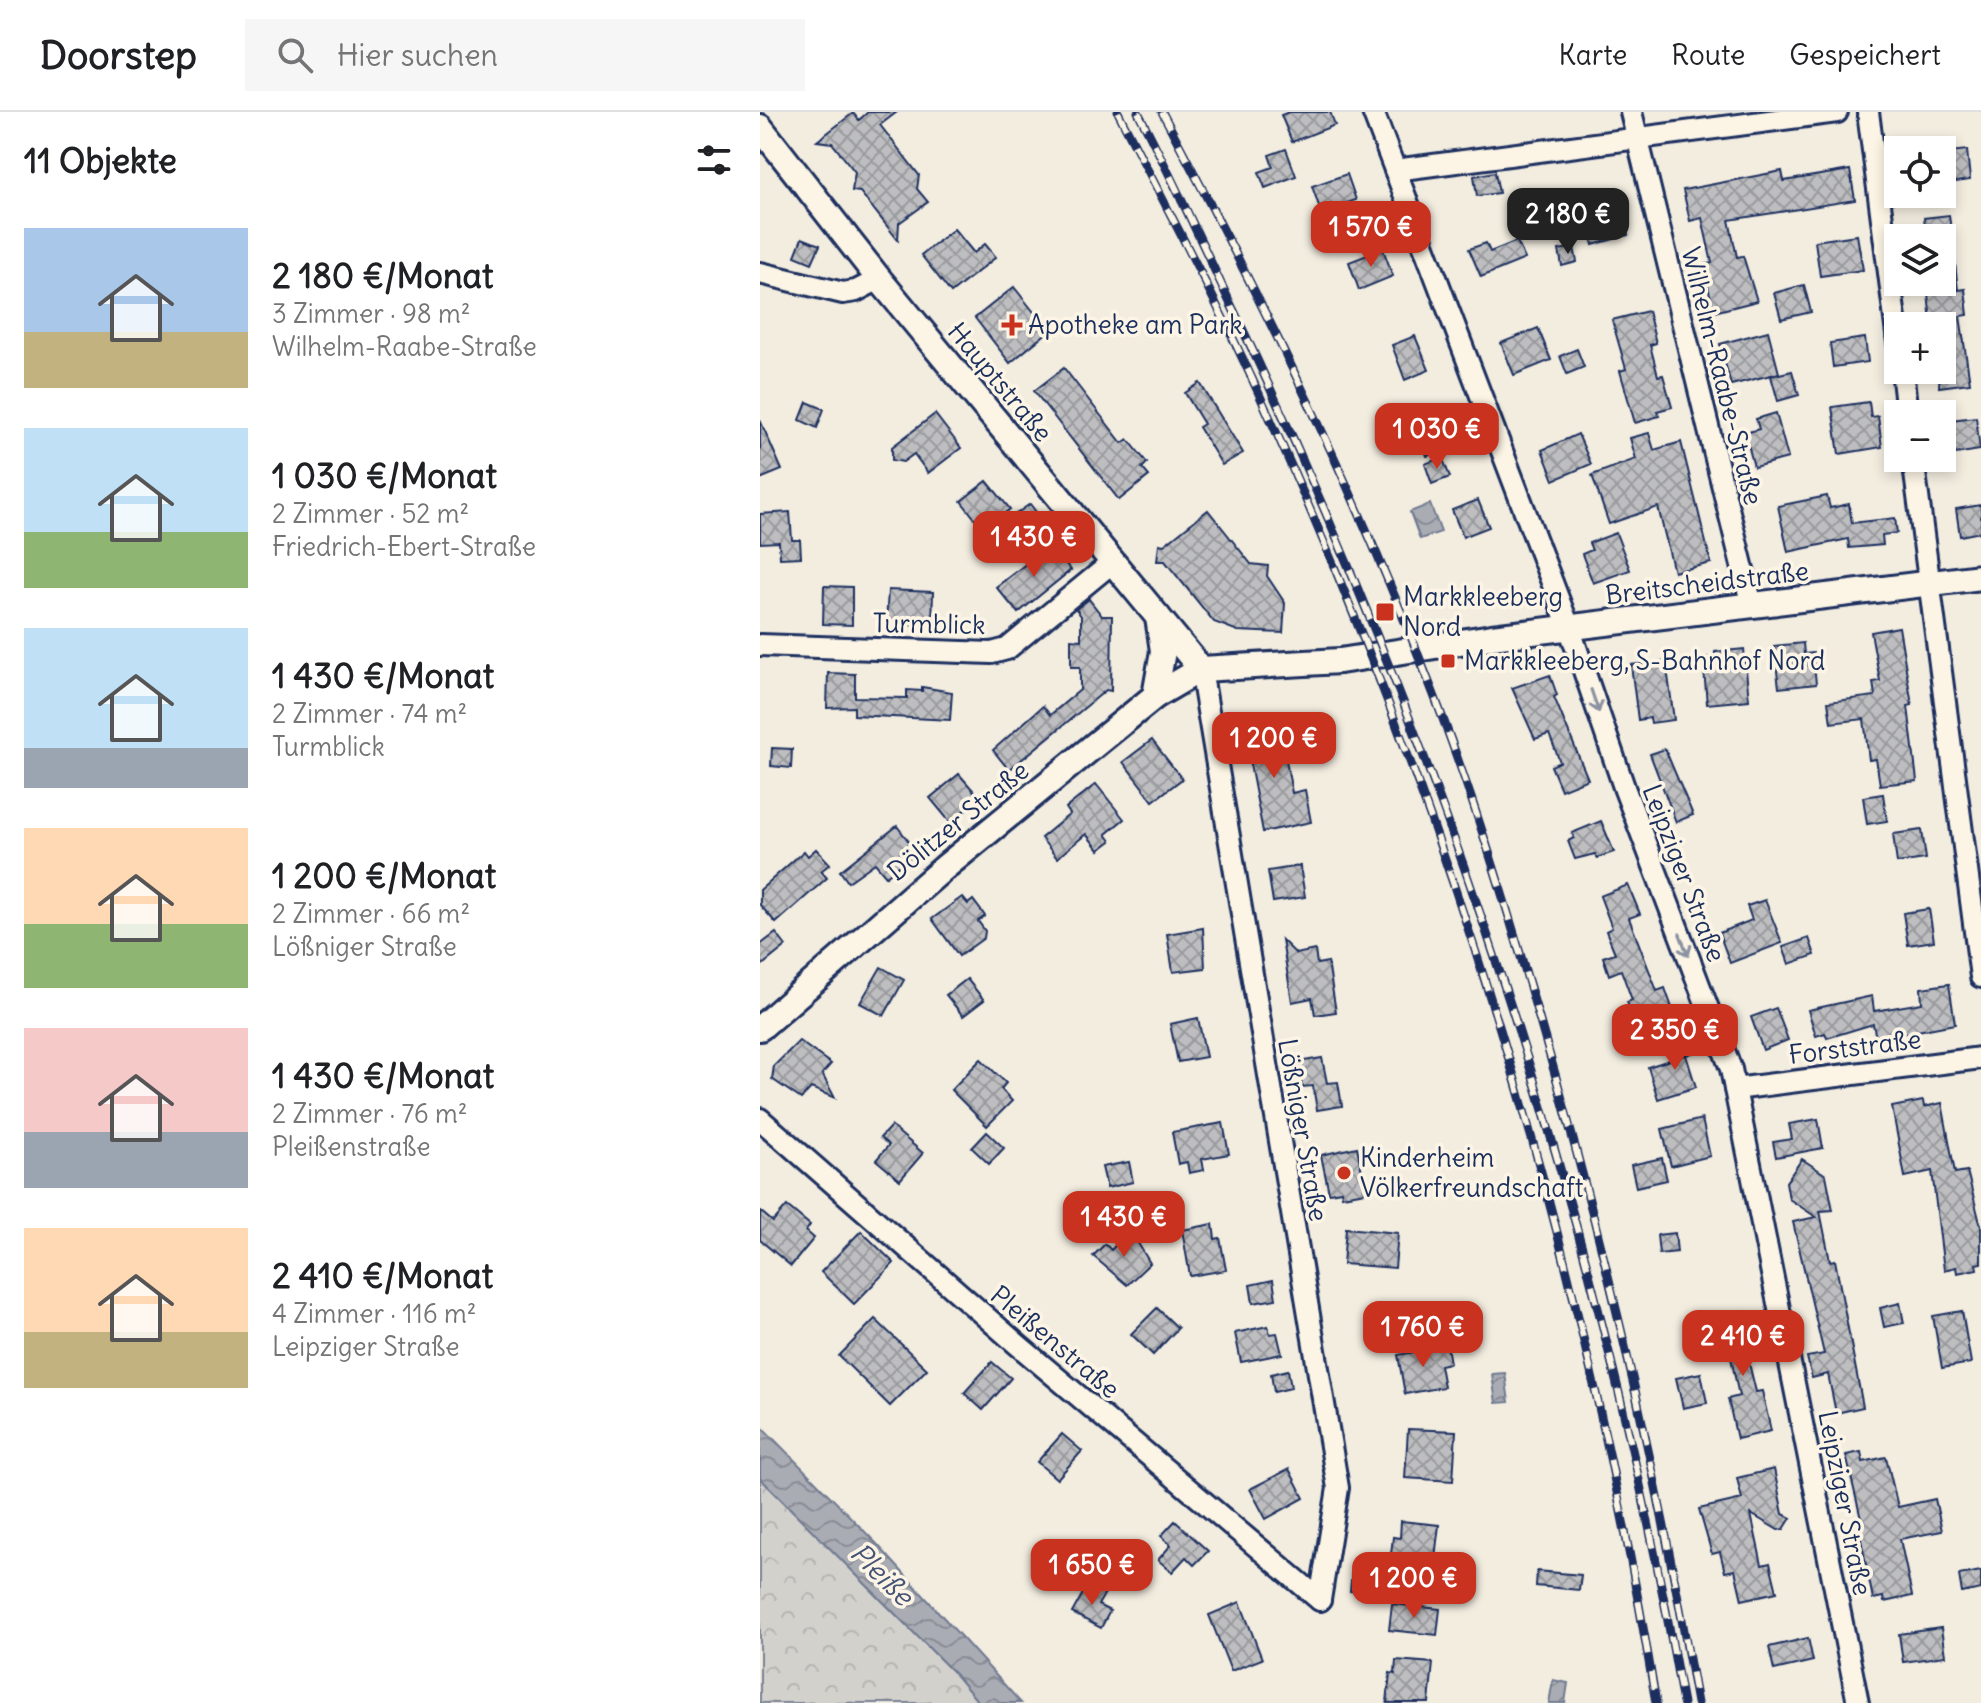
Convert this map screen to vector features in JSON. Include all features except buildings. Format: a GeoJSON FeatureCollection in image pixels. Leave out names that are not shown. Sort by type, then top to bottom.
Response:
{"type":"FeatureCollection","features":[{"type":"Feature","properties":{"kind":"main road","name":"Hauptstraße"},"geometry":{"type":"LineString","coordinates":[[760,127],[879,279],[1201,669]]}},
{"type":"Feature","properties":{"kind":"main road","name":"Breitscheidstraße"},"geometry":{"type":"LineString","coordinates":[[1201,669],[1340,661],[1569,627],[1981,577]]}},
{"type":"Feature","properties":{"kind":"main road"},"geometry":{"type":"LineString","coordinates":[[1155,696],[1163,651],[1156,611]]}},
{"type":"Feature","properties":{"kind":"main road","name":"Dölitzer Straße"},"geometry":{"type":"LineString","coordinates":[[760,1028],[944,868],[1155,696],[1201,669]]}},
{"type":"Feature","properties":{"kind":"street","name":"Leipziger Straße"},"geometry":{"type":"LineString","coordinates":[[1373,112],[1569,627],[1735,1089],[1858,1703]]}},
{"type":"Feature","properties":{"kind":"street","name":"Wilhelm-Raabe-Straße"},"geometry":{"type":"LineString","coordinates":[[1631,112],[1752,606]]}},
{"type":"Feature","properties":{"kind":"street"},"geometry":{"type":"LineString","coordinates":[[1395,170],[1836,112]]}},
{"type":"Feature","properties":{"kind":"street"},"geometry":{"type":"LineString","coordinates":[[1868,112],[1894,312]]}},
{"type":"Feature","properties":{"kind":"street"},"geometry":{"type":"LineString","coordinates":[[760,273],[843,293],[856,291],[879,279]]}},
{"type":"Feature","properties":{"kind":"street"},"geometry":{"type":"LineString","coordinates":[[1915,472],[1981,977]]}},
{"type":"Feature","properties":{"kind":"street","name":"Turmblick"},"geometry":{"type":"LineString","coordinates":[[760,645],[992,653],[1007,649],[1114,561]]}},
{"type":"Feature","properties":{"kind":"street","name":"Lößniger Straße"},"geometry":{"type":"LineString","coordinates":[[1201,669],[1338,1488],[1320,1600]]}},
{"type":"Feature","properties":{"kind":"street","name":"Forststraße"},"geometry":{"type":"LineString","coordinates":[[1735,1089],[1981,1058]]}},
{"type":"Feature","properties":{"kind":"street","name":"Pleißenstraße"},"geometry":{"type":"LineString","coordinates":[[760,1119],[1018,1345],[1320,1600]]}},
{"type":"Feature","properties":{"kind":"green space"},"geometry":{"type":"Polygon","coordinates":[[[760,1478],[954,1673],[979,1703],[760,1703],[760,1478]]]}},
{"type":"Feature","properties":{"kind":"water"},"geometry":{"type":"Polygon","coordinates":[[[1430,504],[1441,532],[1420,539],[1410,512],[1430,504]]]}},
{"type":"Feature","properties":{"kind":"water"},"geometry":{"type":"Polygon","coordinates":[[[1505,1373],[1509,1402],[1496,1403],[1492,1374],[1505,1373]]]}},
{"type":"Feature","properties":{"kind":"water","name":"Pleiße"},"geometry":{"type":"Polygon","coordinates":[[[760,1425],[876,1543],[1021,1703],[979,1703],[954,1673],[760,1478],[760,1425]]]}},
{"type":"Feature","properties":{"kind":"water"},"geometry":{"type":"Polygon","coordinates":[[[1553,1680],[1568,1683],[1565,1703],[1549,1703],[1553,1680]]]}},
{"type":"Feature","properties":{"kind":"railway"},"geometry":{"type":"LineString","coordinates":[[1118,112],[1269,416],[1337,573],[1455,888],[1551,1208],[1591,1370],[1626,1535],[1656,1703]]}},
{"type":"Feature","properties":{"kind":"railway"},"geometry":{"type":"LineString","coordinates":[[1138,112],[1310,478],[1381,647],[1447,818],[1506,992],[1560,1167],[1607,1344],[1648,1523],[1683,1703]]}},
{"type":"Feature","properties":{"kind":"railway"},"geometry":{"type":"LineString","coordinates":[[1162,112],[1268,319],[1366,529],[1472,800],[1539,1018],[1586,1188],[1647,1444],[1697,1703]]}},
{"type":"Feature","properties":{"kind":"place","name":"Apotheke am Park"},"geometry":{"type":"Point","coordinates":[1012,325]}},
{"type":"Feature","properties":{"kind":"place","name":"Markkleeberg Nord"},"geometry":{"type":"Point","coordinates":[1385,612]}},
{"type":"Feature","properties":{"kind":"place","name":"Markkleeberg, S-Bahnhof Nord"},"geometry":{"type":"Point","coordinates":[1448,661]}},
{"type":"Feature","properties":{"kind":"place","name":"Kinderheim Völkerfreundschaft"},"geometry":{"type":"Point","coordinates":[1344,1173]}}]}
